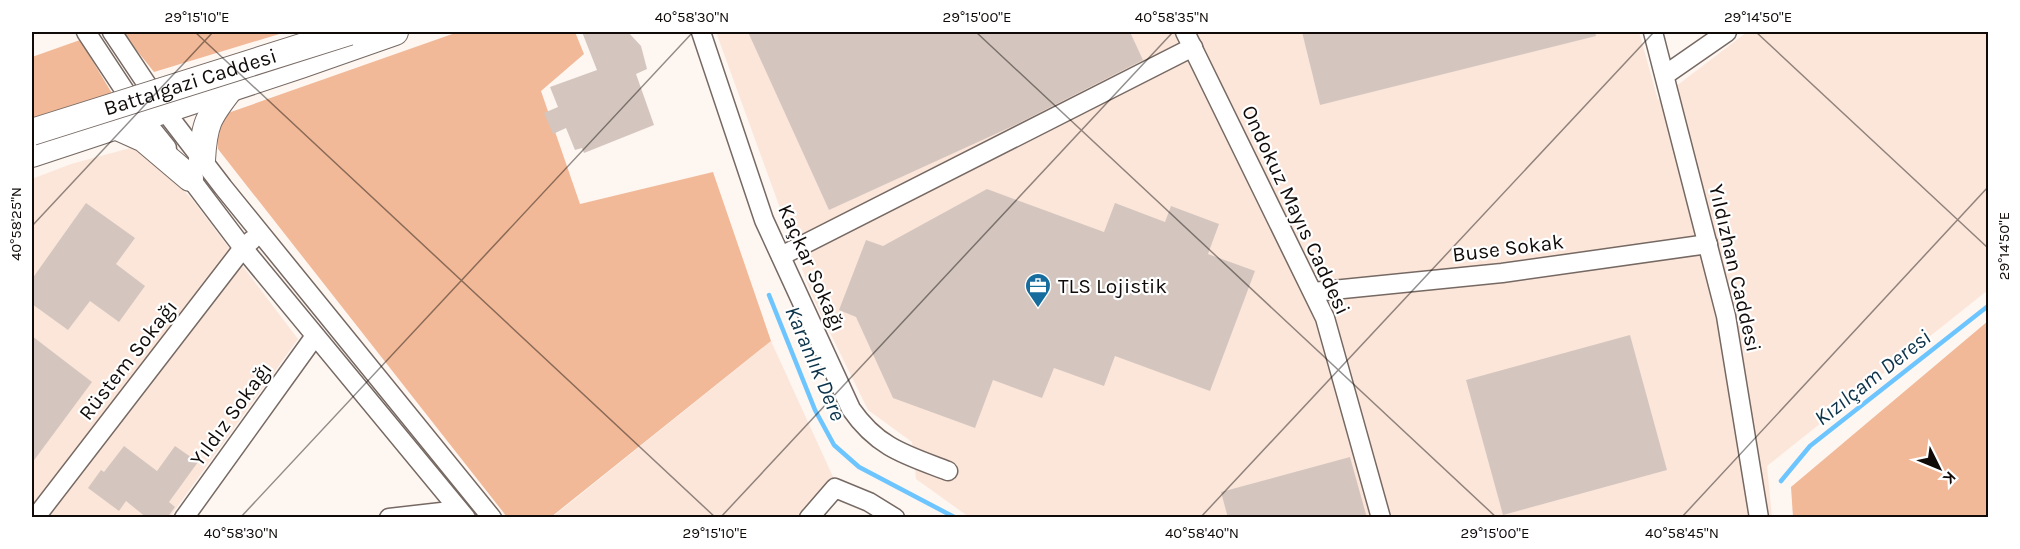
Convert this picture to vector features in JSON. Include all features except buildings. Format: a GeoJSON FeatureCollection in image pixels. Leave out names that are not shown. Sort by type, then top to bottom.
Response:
{"type":"FeatureCollection","features":[{"type":"Feature","properties":{"kind":"main road","name":"Battalgazi Caddesi"},"geometry":{"type":"LineString","coordinates":[[32,132],[349,32]]}},
{"type":"Feature","properties":{"kind":"main road","name":"Battalgazi Caddesi"},"geometry":{"type":"LineString","coordinates":[[32,154],[395,32]]}},
{"type":"Feature","properties":{"kind":"main road"},"geometry":{"type":"LineString","coordinates":[[116,126],[196,169],[210,113],[230,88]]}},
{"type":"Feature","properties":{"kind":"street"},"geometry":{"type":"LineString","coordinates":[[86,32],[196,169],[243,248],[463,514]]}},
{"type":"Feature","properties":{"kind":"street"},"geometry":{"type":"LineString","coordinates":[[112,32],[153,114]]}},
{"type":"Feature","properties":{"kind":"street","name":"Kaçkar Sokağı"},"geometry":{"type":"LineString","coordinates":[[701,32],[764,220],[844,395],[859,420],[878,440],[892,449],[948,471]]}},
{"type":"Feature","properties":{"kind":"street","name":"Yıldızhan Caddesi"},"geometry":{"type":"LineString","coordinates":[[1653,32],[1726,316],[1759,518]]}},
{"type":"Feature","properties":{"kind":"street"},"geometry":{"type":"LineString","coordinates":[[1665,75],[1727,32]]}},
{"type":"Feature","properties":{"kind":"street"},"geometry":{"type":"LineString","coordinates":[[781,256],[1189,39]]}},
{"type":"Feature","properties":{"kind":"street","name":"Ondokuz Mayıs Caddesi"},"geometry":{"type":"LineString","coordinates":[[1189,39],[1325,318],[1381,518]]}},
{"type":"Feature","properties":{"kind":"street"},"geometry":{"type":"LineString","coordinates":[[196,169],[260,232],[492,518]]}},
{"type":"Feature","properties":{"kind":"street","name":"Rüstem Sokağı"},"geometry":{"type":"LineString","coordinates":[[34,518],[243,248],[260,232]]}},
{"type":"Feature","properties":{"kind":"street","name":"Buse Sokak"},"geometry":{"type":"LineString","coordinates":[[1313,292],[1502,273],[1708,244]]}},
{"type":"Feature","properties":{"kind":"street","name":"Yıldız Sokağı"},"geometry":{"type":"LineString","coordinates":[[184,518],[315,336]]}},
{"type":"Feature","properties":{"kind":"street"},"geometry":{"type":"LineString","coordinates":[[809,518],[836,488],[869,502],[895,518]]}},
{"type":"Feature","properties":{"kind":"street"},"geometry":{"type":"LineString","coordinates":[[389,518],[463,514]]}},
{"type":"Feature","properties":{"kind":"shaded area"},"geometry":{"type":"Polygon","coordinates":[[[122,32],[286,32],[154,72],[122,32]]]}},
{"type":"Feature","properties":{"kind":"shaded area"},"geometry":{"type":"Polygon","coordinates":[[[458,32],[575,32],[584,54],[541,91],[580,204],[713,172],[771,341],[551,517],[507,517],[218,149],[217,128],[228,113],[458,32]]]}},
{"type":"Feature","properties":{"kind":"shaded area"},"geometry":{"type":"Polygon","coordinates":[[[716,32],[1639,32],[1658,100],[1747,32],[1988,32],[1988,290],[1767,466],[1772,517],[969,517],[916,479],[912,442],[868,410],[812,296],[716,32]]]}},
{"type":"Feature","properties":{"kind":"shaded area"},"geometry":{"type":"Polygon","coordinates":[[[80,40],[113,95],[32,121],[32,57],[80,40]]]}},
{"type":"Feature","properties":{"kind":"shaded area"},"geometry":{"type":"Polygon","coordinates":[[[138,146],[192,199],[298,339],[170,517],[32,518],[32,179],[71,164],[138,146]]]}},
{"type":"Feature","properties":{"kind":"shaded area"},"geometry":{"type":"Polygon","coordinates":[[[1988,321],[1988,517],[1793,517],[1791,487],[1988,321]]]}},
{"type":"Feature","properties":{"kind":"shaded area"},"geometry":{"type":"Polygon","coordinates":[[[771,341],[834,479],[801,517],[551,518],[771,341]]]}},
{"type":"Feature","properties":{"kind":"waterway","name":"Karanlık Dere"},"geometry":{"type":"LineString","coordinates":[[769,295],[815,410],[834,445],[859,467],[956,518]]}},
{"type":"Feature","properties":{"kind":"waterway","name":"Kızılçam Deresi"},"geometry":{"type":"LineString","coordinates":[[1781,481],[1810,446],[1988,306]]}},
{"type":"Feature","properties":{"kind":"place","name":"TLS Lojistik"},"geometry":{"type":"Point","coordinates":[1038,309]}}]}
